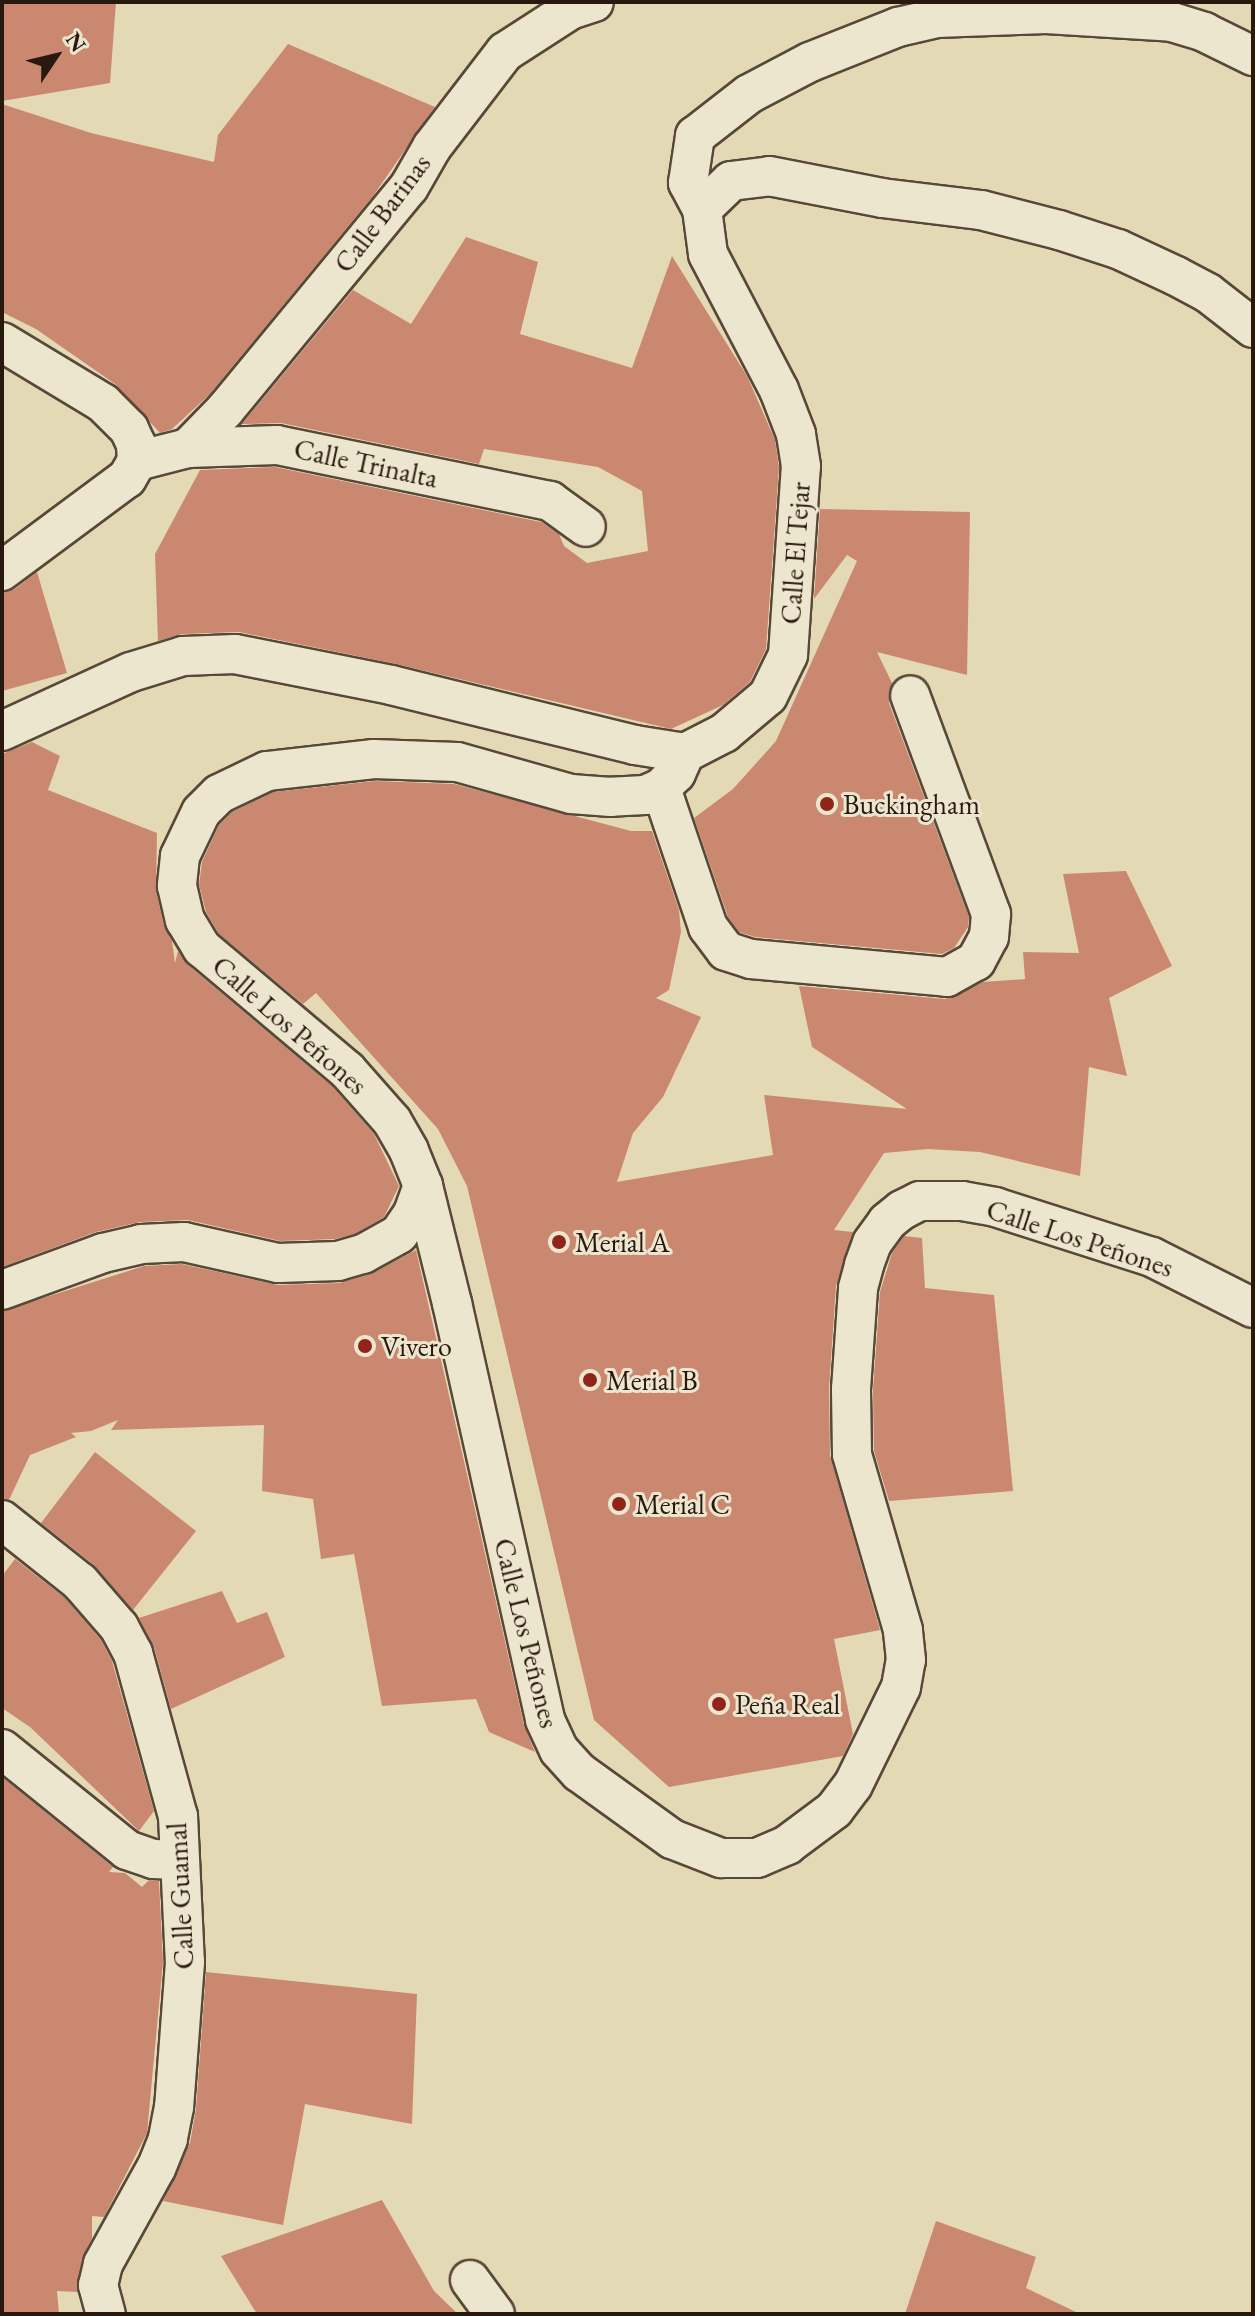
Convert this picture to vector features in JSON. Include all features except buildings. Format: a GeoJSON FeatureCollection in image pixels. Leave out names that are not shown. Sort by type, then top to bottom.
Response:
{"type":"FeatureCollection","features":[{"type":"Feature","properties":{"kind":"street","name":"Calle Barinas"},"geometry":{"type":"LineString","coordinates":[[188,448],[225,410],[409,187],[432,147],[505,52],[570,10],[594,2]]}},
{"type":"Feature","properties":{"kind":"street","name":"Calle El Tejar"},"geometry":{"type":"LineString","coordinates":[[685,753],[724,733],[768,696],[788,655],[801,466],[796,434],[779,390],[708,254],[702,209],[688,183],[695,136],[749,94],[810,62],[898,27],[936,18],[1046,14],[1172,22],[1253,56]]}},
{"type":"Feature","properties":{"kind":"street"},"geometry":{"type":"LineString","coordinates":[[702,209],[731,181],[769,176],[882,198],[981,210],[1118,249],[1208,293],[1253,328]]}},
{"type":"Feature","properties":{"kind":"street"},"geometry":{"type":"LineString","coordinates":[[2,342],[103,403],[129,429],[136,444],[137,461],[127,478],[2,571]]}},
{"type":"Feature","properties":{"kind":"street","name":"Calle Trinalta"},"geometry":{"type":"LineString","coordinates":[[137,461],[188,448],[277,445],[550,501],[586,527]]}},
{"type":"Feature","properties":{"kind":"street"},"geometry":{"type":"LineString","coordinates":[[2,731],[131,672],[183,656],[235,654],[391,685],[635,745],[685,753],[676,773],[661,788],[708,927],[726,951],[751,959],[947,977],[976,961],[989,937],[991,914],[910,695]]}},
{"type":"Feature","properties":{"kind":"street","name":"Calle Los Peñones"},"geometry":{"type":"LineString","coordinates":[[661,788],[645,795],[623,797],[571,794],[457,762],[362,760],[267,771],[242,780],[219,794],[189,831],[180,856],[177,886],[185,920],[202,948],[347,1070],[392,1121],[423,1186],[545,1720],[559,1750],[600,1789],[672,1839],[721,1858],[757,1858],[787,1845],[834,1810],[865,1763],[901,1687],[906,1660],[903,1630],[852,1454],[851,1389],[858,1288],[872,1243],[887,1222],[920,1201],[962,1201],[995,1207],[1152,1257],[1253,1308]]}},
{"type":"Feature","properties":{"kind":"street"},"geometry":{"type":"LineString","coordinates":[[2,1290],[103,1253],[141,1244],[184,1242],[278,1263],[338,1261],[363,1254],[399,1234],[413,1213],[423,1186]]}},
{"type":"Feature","properties":{"kind":"street","name":"Calle Guamal"},"geometry":{"type":"LineString","coordinates":[[2,1520],[80,1582],[119,1627],[133,1653],[178,1816],[185,1962],[174,2107],[168,2139],[156,2168],[103,2264],[98,2285],[106,2314]]}},
{"type":"Feature","properties":{"kind":"street"},"geometry":{"type":"LineString","coordinates":[[2,1749],[127,1850],[153,1859],[179,1860]]}},
{"type":"Feature","properties":{"kind":"street"},"geometry":{"type":"LineString","coordinates":[[470,2280],[495,2314]]}},
{"type":"Feature","properties":{"kind":"place","name":"Buckingham"},"geometry":{"type":"Point","coordinates":[827,804]}},
{"type":"Feature","properties":{"kind":"place","name":"Merial A"},"geometry":{"type":"Point","coordinates":[559,1242]}},
{"type":"Feature","properties":{"kind":"place","name":"Vivero"},"geometry":{"type":"Point","coordinates":[365,1346]}},
{"type":"Feature","properties":{"kind":"place","name":"Merial B"},"geometry":{"type":"Point","coordinates":[590,1380]}},
{"type":"Feature","properties":{"kind":"place","name":"Merial C"},"geometry":{"type":"Point","coordinates":[619,1504]}},
{"type":"Feature","properties":{"kind":"place","name":"Peña Real"},"geometry":{"type":"Point","coordinates":[719,1704]}}]}
